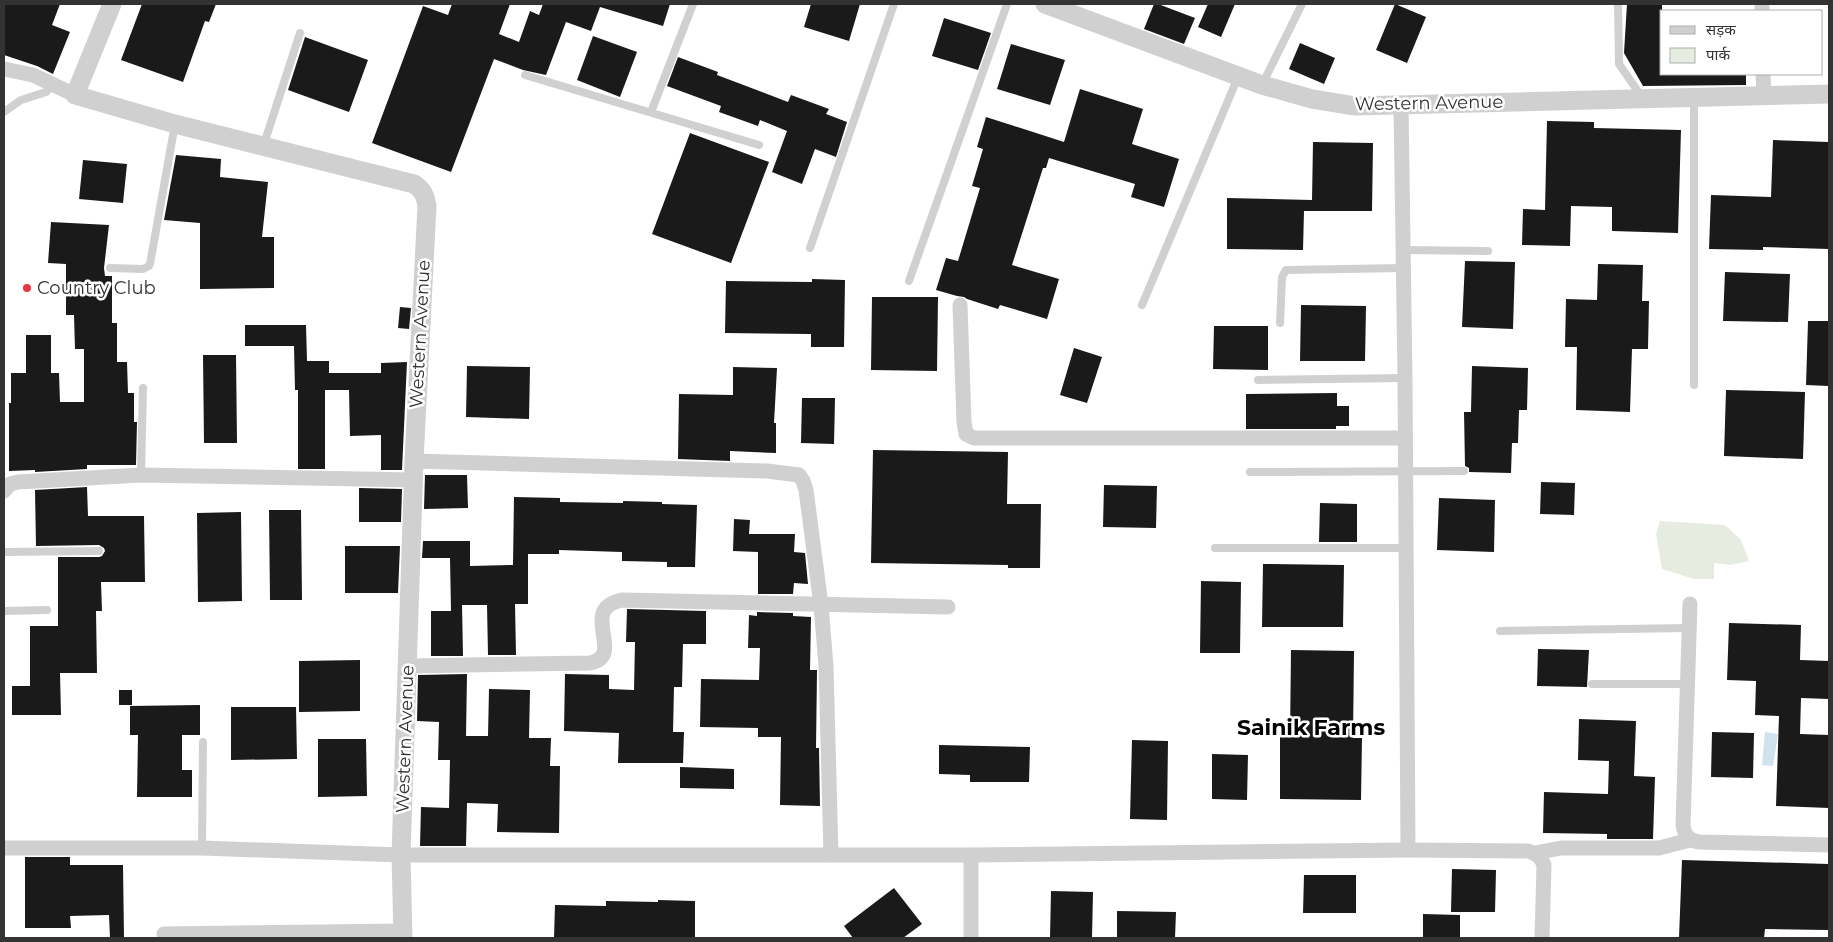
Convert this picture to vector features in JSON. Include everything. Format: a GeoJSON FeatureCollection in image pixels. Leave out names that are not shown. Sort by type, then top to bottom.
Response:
{"type":"FeatureCollection","features":[{"type":"Feature","properties":{"kind":"street"},"geometry":{"type":"LineString","coordinates":[[4,69],[33,74],[74,95],[112,4]]}},
{"type":"Feature","properties":{"kind":"street","name":"Western Avenue"},"geometry":{"type":"LineString","coordinates":[[1045,4],[1262,85],[1312,99],[1355,106],[1829,94]]}},
{"type":"Feature","properties":{"kind":"street"},"geometry":{"type":"LineString","coordinates":[[1764,75],[1764,95]]}},
{"type":"Feature","properties":{"kind":"street","name":"Western Avenue"},"geometry":{"type":"LineString","coordinates":[[74,95],[175,124],[414,184],[422,190],[426,206],[414,470],[401,855],[403,935]]}},
{"type":"Feature","properties":{"kind":"street"},"geometry":{"type":"LineString","coordinates":[[1401,104],[1404,250],[1408,850]]}},
{"type":"Feature","properties":{"kind":"street"},"geometry":{"type":"LineString","coordinates":[[960,304],[964,422],[966,434],[974,438],[1405,438]]}},
{"type":"Feature","properties":{"kind":"street"},"geometry":{"type":"LineString","coordinates":[[4,491],[10,484],[18,482],[141,475],[414,470],[757,471],[790,472],[799,475],[806,490],[821,605],[828,698],[831,855]]}},
{"type":"Feature","properties":{"kind":"street"},"geometry":{"type":"LineString","coordinates":[[408,666],[590,663],[599,661],[603,656],[602,619],[606,606],[612,602],[622,600],[948,607]]}},
{"type":"Feature","properties":{"kind":"street"},"geometry":{"type":"LineString","coordinates":[[1690,604],[1683,824],[1685,834],[1690,840]]}},
{"type":"Feature","properties":{"kind":"street"},"geometry":{"type":"LineString","coordinates":[[4,848],[202,848],[401,855],[971,855],[1408,850],[1528,851],[1536,853],[1561,848],[1659,848],[1690,840],[1699,842],[1829,845]]}},
{"type":"Feature","properties":{"kind":"street"},"geometry":{"type":"LineString","coordinates":[[1536,853],[1544,865],[1542,938]]}},
{"type":"Feature","properties":{"kind":"street"},"geometry":{"type":"LineString","coordinates":[[971,855],[971,938]]}},
{"type":"Feature","properties":{"kind":"street"},"geometry":{"type":"LineString","coordinates":[[164,934],[403,935]]}},
{"type":"Feature","properties":{"kind":"lane"},"geometry":{"type":"LineString","coordinates":[[650,112],[692,4]]}},
{"type":"Feature","properties":{"kind":"lane"},"geometry":{"type":"LineString","coordinates":[[810,248],[894,4]]}},
{"type":"Feature","properties":{"kind":"lane"},"geometry":{"type":"LineString","coordinates":[[909,281],[1007,4]]}},
{"type":"Feature","properties":{"kind":"lane"},"geometry":{"type":"LineString","coordinates":[[1262,85],[1302,4]]}},
{"type":"Feature","properties":{"kind":"lane"},"geometry":{"type":"LineString","coordinates":[[1618,4],[1619,64],[1643,98]]}},
{"type":"Feature","properties":{"kind":"lane"},"geometry":{"type":"LineString","coordinates":[[263,146],[300,33]]}},
{"type":"Feature","properties":{"kind":"lane"},"geometry":{"type":"LineString","coordinates":[[525,75],[759,145]]}},
{"type":"Feature","properties":{"kind":"lane"},"geometry":{"type":"LineString","coordinates":[[1142,305],[1238,75]]}},
{"type":"Feature","properties":{"kind":"lane"},"geometry":{"type":"LineString","coordinates":[[4,112],[21,100],[46,92],[53,84]]}},
{"type":"Feature","properties":{"kind":"lane"},"geometry":{"type":"LineString","coordinates":[[1694,97],[1694,385]]}},
{"type":"Feature","properties":{"kind":"lane"},"geometry":{"type":"LineString","coordinates":[[110,268],[143,269],[149,266],[175,124]]}},
{"type":"Feature","properties":{"kind":"lane"},"geometry":{"type":"LineString","coordinates":[[1404,250],[1488,250]]}},
{"type":"Feature","properties":{"kind":"lane"},"geometry":{"type":"LineString","coordinates":[[1280,322],[1282,277],[1286,270],[1404,268]]}},
{"type":"Feature","properties":{"kind":"lane"},"geometry":{"type":"LineString","coordinates":[[1258,380],[1405,378]]}},
{"type":"Feature","properties":{"kind":"lane"},"geometry":{"type":"LineString","coordinates":[[141,475],[143,388]]}},
{"type":"Feature","properties":{"kind":"lane"},"geometry":{"type":"LineString","coordinates":[[1250,472],[1464,471]]}},
{"type":"Feature","properties":{"kind":"lane"},"geometry":{"type":"LineString","coordinates":[[1215,548],[1406,548]]}},
{"type":"Feature","properties":{"kind":"lane"},"geometry":{"type":"LineString","coordinates":[[4,552],[99,551]]}},
{"type":"Feature","properties":{"kind":"lane"},"geometry":{"type":"LineString","coordinates":[[4,611],[47,610]]}},
{"type":"Feature","properties":{"kind":"lane"},"geometry":{"type":"LineString","coordinates":[[1500,631],[1689,628]]}},
{"type":"Feature","properties":{"kind":"lane"},"geometry":{"type":"LineString","coordinates":[[1592,684],[1687,684]]}},
{"type":"Feature","properties":{"kind":"lane"},"geometry":{"type":"LineString","coordinates":[[202,848],[203,742]]}},
{"type":"Feature","properties":{"kind":"green space"},"geometry":{"type":"Polygon","coordinates":[[[1660,521],[1725,525],[1741,540],[1749,561],[1730,565],[1714,563],[1714,579],[1694,579],[1662,569],[1656,534],[1660,521]]]}},
{"type":"Feature","properties":{"kind":"water"},"geometry":{"type":"Polygon","coordinates":[[[1765,732],[1778,734],[1773,766],[1762,765],[1765,732]]]}},
{"type":"Feature","properties":{"kind":"building"},"geometry":{"type":"Polygon","coordinates":[[[4,4],[60,4],[52,25],[70,32],[53,74],[37,66],[4,55],[4,4]]]}},
{"type":"Feature","properties":{"kind":"building"},"geometry":{"type":"Polygon","coordinates":[[[142,4],[216,4],[209,22],[205,21],[183,82],[121,60],[142,4]]]}},
{"type":"Feature","properties":{"kind":"building"},"geometry":{"type":"Polygon","coordinates":[[[452,4],[510,4],[499,34],[519,42],[530,11],[539,15],[543,4],[670,4],[663,26],[600,7],[591,31],[566,22],[546,75],[523,70],[494,59],[451,172],[372,143],[423,6],[448,15],[452,4]]]}},
{"type":"Feature","properties":{"kind":"building"},"geometry":{"type":"Polygon","coordinates":[[[811,4],[860,4],[849,41],[804,27],[811,4]]]}},
{"type":"Feature","properties":{"kind":"building"},"geometry":{"type":"Polygon","coordinates":[[[1154,4],[1195,18],[1184,44],[1144,29],[1154,4]]]}},
{"type":"Feature","properties":{"kind":"building"},"geometry":{"type":"Polygon","coordinates":[[[1208,4],[1235,4],[1221,37],[1198,27],[1208,4]]]}},
{"type":"Feature","properties":{"kind":"building"},"geometry":{"type":"Polygon","coordinates":[[[1395,4],[1426,17],[1407,63],[1376,50],[1395,4]]]}},
{"type":"Feature","properties":{"kind":"building"},"geometry":{"type":"Polygon","coordinates":[[[1627,4],[1662,4],[1662,10],[1660,10],[1660,75],[1746,75],[1746,85],[1643,86],[1624,53],[1627,4]]]}},
{"type":"Feature","properties":{"kind":"building"},"geometry":{"type":"Polygon","coordinates":[[[944,18],[991,33],[978,70],[932,56],[944,18]]]}},
{"type":"Feature","properties":{"kind":"building"},"geometry":{"type":"Polygon","coordinates":[[[593,36],[637,52],[620,97],[577,80],[593,36]]]}},
{"type":"Feature","properties":{"kind":"building"},"geometry":{"type":"Polygon","coordinates":[[[305,37],[368,60],[349,112],[288,90],[305,37]]]}},
{"type":"Feature","properties":{"kind":"building"},"geometry":{"type":"Polygon","coordinates":[[[1300,43],[1335,58],[1324,84],[1289,69],[1300,43]]]}},
{"type":"Feature","properties":{"kind":"building"},"geometry":{"type":"Polygon","coordinates":[[[1011,44],[1065,60],[1050,105],[997,89],[1011,44]]]}},
{"type":"Feature","properties":{"kind":"building"},"geometry":{"type":"Polygon","coordinates":[[[678,57],[718,72],[717,75],[788,102],[791,95],[829,109],[826,114],[847,122],[836,157],[815,149],[802,184],[772,172],[787,131],[760,120],[758,126],[719,112],[721,106],[667,86],[678,57]]]}},
{"type":"Feature","properties":{"kind":"building"},"geometry":{"type":"Polygon","coordinates":[[[1080,89],[1143,109],[1132,144],[1179,159],[1164,207],[1131,197],[1135,184],[1049,158],[1046,168],[1043,168],[1012,265],[1059,279],[1047,319],[1000,305],[998,309],[964,297],[936,290],[946,258],[958,261],[980,188],[972,186],[983,149],[977,147],[986,117],[1064,142],[1080,89]]]}},
{"type":"Feature","properties":{"kind":"building"},"geometry":{"type":"Polygon","coordinates":[[[1547,121],[1594,122],[1594,128],[1681,130],[1678,233],[1612,231],[1612,207],[1571,206],[1570,246],[1522,245],[1523,209],[1545,210],[1547,121]]]}},
{"type":"Feature","properties":{"kind":"building"},"geometry":{"type":"Polygon","coordinates":[[[690,133],[769,162],[731,263],[652,234],[690,133]]]}},
{"type":"Feature","properties":{"kind":"building"},"geometry":{"type":"Polygon","coordinates":[[[1773,140],[1829,142],[1829,249],[1763,247],[1763,250],[1709,249],[1711,195],[1771,197],[1773,140]]]}},
{"type":"Feature","properties":{"kind":"building"},"geometry":{"type":"Polygon","coordinates":[[[1313,142],[1373,143],[1372,211],[1304,211],[1303,250],[1227,249],[1227,198],[1312,200],[1313,142]]]}},
{"type":"Feature","properties":{"kind":"building"},"geometry":{"type":"Polygon","coordinates":[[[176,155],[221,159],[220,177],[268,182],[262,237],[274,237],[274,288],[200,289],[200,223],[164,220],[176,155]]]}},
{"type":"Feature","properties":{"kind":"building"},"geometry":{"type":"Polygon","coordinates":[[[83,160],[127,164],[123,203],[79,199],[83,160]]]}},
{"type":"Feature","properties":{"kind":"building"},"geometry":{"type":"Polygon","coordinates":[[[51,222],[109,225],[104,268],[105,276],[112,276],[112,323],[117,323],[117,362],[127,362],[128,393],[134,393],[134,422],[137,422],[136,465],[87,465],[87,469],[35,472],[35,470],[9,471],[11,373],[26,373],[26,335],[51,335],[51,373],[59,373],[60,402],[84,402],[84,349],[75,349],[74,315],[66,315],[66,264],[48,263],[51,222]]]}},
{"type":"Feature","properties":{"kind":"building"},"geometry":{"type":"Polygon","coordinates":[[[1465,261],[1515,262],[1513,329],[1462,327],[1465,261]]]}},
{"type":"Feature","properties":{"kind":"building"},"geometry":{"type":"Polygon","coordinates":[[[1598,264],[1643,265],[1642,301],[1649,301],[1648,349],[1632,349],[1630,412],[1576,410],[1577,347],[1565,347],[1566,299],[1597,300],[1598,264]]]}},
{"type":"Feature","properties":{"kind":"building"},"geometry":{"type":"Polygon","coordinates":[[[1725,272],[1790,274],[1788,322],[1723,321],[1725,272]]]}},
{"type":"Feature","properties":{"kind":"building"},"geometry":{"type":"Polygon","coordinates":[[[812,279],[845,280],[844,347],[811,347],[811,334],[725,333],[726,281],[812,282],[812,279]]]}},
{"type":"Feature","properties":{"kind":"building"},"geometry":{"type":"Polygon","coordinates":[[[872,297],[938,297],[937,371],[871,370],[872,297]]]}},
{"type":"Feature","properties":{"kind":"building"},"geometry":{"type":"Polygon","coordinates":[[[1301,305],[1366,306],[1365,361],[1300,361],[1301,305]]]}},
{"type":"Feature","properties":{"kind":"building"},"geometry":{"type":"Polygon","coordinates":[[[400,307],[411,308],[409,329],[398,328],[400,307]]]}},
{"type":"Feature","properties":{"kind":"building"},"geometry":{"type":"Polygon","coordinates":[[[1808,321],[1829,321],[1829,386],[1806,385],[1808,321]]]}},
{"type":"Feature","properties":{"kind":"building"},"geometry":{"type":"Polygon","coordinates":[[[245,325],[306,325],[307,361],[329,361],[329,373],[381,373],[381,363],[407,362],[402,470],[381,470],[381,435],[350,436],[349,390],[325,390],[325,469],[298,469],[298,390],[295,390],[294,346],[245,346],[245,325]]]}},
{"type":"Feature","properties":{"kind":"building"},"geometry":{"type":"Polygon","coordinates":[[[1214,326],[1268,326],[1268,370],[1213,369],[1214,326]]]}},
{"type":"Feature","properties":{"kind":"building"},"geometry":{"type":"Polygon","coordinates":[[[1074,348],[1102,357],[1087,403],[1060,395],[1074,348]]]}},
{"type":"Feature","properties":{"kind":"building"},"geometry":{"type":"Polygon","coordinates":[[[203,355],[236,355],[237,443],[204,443],[203,355]]]}},
{"type":"Feature","properties":{"kind":"building"},"geometry":{"type":"Polygon","coordinates":[[[467,366],[530,367],[529,419],[466,417],[467,366]]]}},
{"type":"Feature","properties":{"kind":"building"},"geometry":{"type":"Polygon","coordinates":[[[1472,366],[1528,368],[1527,410],[1519,410],[1518,443],[1512,443],[1511,473],[1469,472],[1469,468],[1465,466],[1464,412],[1471,412],[1472,366]]]}},
{"type":"Feature","properties":{"kind":"building"},"geometry":{"type":"Polygon","coordinates":[[[733,367],[777,368],[774,423],[776,423],[776,453],[730,451],[730,461],[678,459],[679,394],[733,395],[733,367]]]}},
{"type":"Feature","properties":{"kind":"building"},"geometry":{"type":"Polygon","coordinates":[[[1726,390],[1805,392],[1803,459],[1724,456],[1726,390]]]}},
{"type":"Feature","properties":{"kind":"building"},"geometry":{"type":"Polygon","coordinates":[[[1337,393],[1337,406],[1349,406],[1349,426],[1336,426],[1336,429],[1246,429],[1246,394],[1337,393]]]}},
{"type":"Feature","properties":{"kind":"building"},"geometry":{"type":"Polygon","coordinates":[[[802,398],[835,398],[834,444],[801,443],[802,398]]]}},
{"type":"Feature","properties":{"kind":"building"},"geometry":{"type":"Polygon","coordinates":[[[873,450],[1008,452],[1007,504],[1041,504],[1040,568],[1008,568],[1008,565],[871,563],[873,450]]]}},
{"type":"Feature","properties":{"kind":"building"},"geometry":{"type":"Polygon","coordinates":[[[425,475],[467,475],[468,508],[424,509],[425,475]]]}},
{"type":"Feature","properties":{"kind":"building"},"geometry":{"type":"Polygon","coordinates":[[[1541,482],[1575,483],[1574,515],[1540,514],[1541,482]]]}},
{"type":"Feature","properties":{"kind":"building"},"geometry":{"type":"Polygon","coordinates":[[[1104,485],[1157,486],[1156,528],[1103,527],[1104,485]]]}},
{"type":"Feature","properties":{"kind":"building"},"geometry":{"type":"Polygon","coordinates":[[[87,487],[88,516],[144,516],[145,582],[101,582],[102,611],[96,611],[97,673],[60,673],[61,715],[12,715],[12,686],[30,686],[30,626],[58,626],[58,557],[99,557],[105,551],[99,545],[36,546],[35,490],[87,487]]]}},
{"type":"Feature","properties":{"kind":"building"},"geometry":{"type":"Polygon","coordinates":[[[359,488],[402,489],[401,522],[359,522],[359,488]]]}},
{"type":"Feature","properties":{"kind":"building"},"geometry":{"type":"Polygon","coordinates":[[[514,497],[560,498],[560,502],[623,503],[623,501],[697,505],[695,567],[667,567],[667,562],[622,561],[622,552],[559,550],[559,554],[528,554],[528,604],[515,604],[516,655],[488,655],[487,605],[462,605],[463,656],[431,656],[431,611],[451,611],[450,558],[422,558],[423,541],[470,541],[470,566],[513,565],[514,497]]]}},
{"type":"Feature","properties":{"kind":"building"},"geometry":{"type":"Polygon","coordinates":[[[1439,498],[1495,500],[1494,552],[1437,550],[1439,498]]]}},
{"type":"Feature","properties":{"kind":"building"},"geometry":{"type":"Polygon","coordinates":[[[1320,503],[1357,504],[1357,542],[1319,542],[1320,503]]]}},
{"type":"Feature","properties":{"kind":"building"},"geometry":{"type":"Polygon","coordinates":[[[269,510],[301,510],[302,600],[270,600],[269,510]]]}},
{"type":"Feature","properties":{"kind":"building"},"geometry":{"type":"Polygon","coordinates":[[[241,512],[242,601],[198,602],[197,513],[241,512]]]}},
{"type":"Feature","properties":{"kind":"building"},"geometry":{"type":"Polygon","coordinates":[[[734,519],[750,520],[749,534],[795,534],[794,552],[805,553],[808,584],[794,583],[793,594],[758,594],[758,552],[733,551],[734,519]]]}},
{"type":"Feature","properties":{"kind":"building"},"geometry":{"type":"Polygon","coordinates":[[[345,546],[400,546],[398,593],[345,593],[345,546]]]}},
{"type":"Feature","properties":{"kind":"building"},"geometry":{"type":"Polygon","coordinates":[[[1263,564],[1344,565],[1343,627],[1262,627],[1263,564]]]}},
{"type":"Feature","properties":{"kind":"building"},"geometry":{"type":"Polygon","coordinates":[[[1201,581],[1241,582],[1240,653],[1200,653],[1201,581]]]}},
{"type":"Feature","properties":{"kind":"building"},"geometry":{"type":"Polygon","coordinates":[[[627,609],[706,611],[706,644],[683,644],[682,687],[674,687],[673,732],[684,732],[683,763],[618,763],[619,733],[564,731],[565,674],[609,675],[609,689],[634,690],[635,642],[626,642],[627,609]]]}},
{"type":"Feature","properties":{"kind":"building"},"geometry":{"type":"Polygon","coordinates":[[[757,612],[793,613],[793,616],[811,617],[810,670],[817,670],[816,748],[819,748],[820,806],[780,805],[781,737],[758,737],[758,728],[700,727],[701,679],[759,680],[760,648],[748,648],[749,615],[757,616],[757,612]]]}},
{"type":"Feature","properties":{"kind":"building"},"geometry":{"type":"Polygon","coordinates":[[[1729,623],[1801,625],[1800,660],[1829,661],[1829,699],[1801,698],[1800,734],[1829,735],[1829,808],[1776,806],[1779,716],[1755,715],[1756,681],[1727,680],[1729,623]]]}},
{"type":"Feature","properties":{"kind":"building"},"geometry":{"type":"Polygon","coordinates":[[[1538,649],[1589,650],[1587,687],[1537,686],[1538,649]]]}},
{"type":"Feature","properties":{"kind":"building"},"geometry":{"type":"Polygon","coordinates":[[[1291,650],[1354,651],[1353,738],[1362,738],[1361,800],[1280,799],[1280,737],[1290,737],[1291,650]]]}},
{"type":"Feature","properties":{"kind":"building"},"geometry":{"type":"Polygon","coordinates":[[[360,660],[360,711],[299,712],[299,661],[360,660]]]}},
{"type":"Feature","properties":{"kind":"building"},"geometry":{"type":"Polygon","coordinates":[[[467,674],[466,736],[488,736],[489,689],[530,690],[529,738],[551,738],[550,766],[560,766],[559,833],[497,832],[498,804],[467,803],[466,846],[420,846],[421,807],[449,808],[450,760],[438,760],[439,722],[417,721],[418,675],[467,674]]]}},
{"type":"Feature","properties":{"kind":"building"},"geometry":{"type":"Polygon","coordinates":[[[119,690],[132,690],[132,705],[119,705],[119,690]]]}},
{"type":"Feature","properties":{"kind":"building"},"geometry":{"type":"Polygon","coordinates":[[[200,705],[200,735],[182,735],[182,770],[192,770],[192,797],[137,797],[138,735],[130,735],[130,706],[200,705]]]}},
{"type":"Feature","properties":{"kind":"building"},"geometry":{"type":"Polygon","coordinates":[[[231,707],[296,707],[297,759],[231,760],[231,707]]]}},
{"type":"Feature","properties":{"kind":"building"},"geometry":{"type":"Polygon","coordinates":[[[1579,719],[1636,721],[1634,776],[1655,777],[1653,839],[1607,839],[1607,834],[1543,833],[1544,792],[1608,794],[1609,761],[1578,760],[1579,719]]]}},
{"type":"Feature","properties":{"kind":"building"},"geometry":{"type":"Polygon","coordinates":[[[1712,732],[1754,733],[1753,778],[1711,777],[1712,732]]]}},
{"type":"Feature","properties":{"kind":"building"},"geometry":{"type":"Polygon","coordinates":[[[318,739],[366,739],[367,796],[318,797],[318,739]]]}},
{"type":"Feature","properties":{"kind":"building"},"geometry":{"type":"Polygon","coordinates":[[[1132,740],[1168,741],[1167,820],[1130,819],[1132,740]]]}},
{"type":"Feature","properties":{"kind":"building"},"geometry":{"type":"Polygon","coordinates":[[[939,745],[1030,747],[1029,782],[970,782],[970,775],[939,774],[939,745]]]}},
{"type":"Feature","properties":{"kind":"building"},"geometry":{"type":"Polygon","coordinates":[[[1212,754],[1248,755],[1247,800],[1212,799],[1212,754]]]}},
{"type":"Feature","properties":{"kind":"building"},"geometry":{"type":"Polygon","coordinates":[[[680,767],[734,769],[734,789],[680,788],[680,767]]]}},
{"type":"Feature","properties":{"kind":"building"},"geometry":{"type":"Polygon","coordinates":[[[25,857],[70,857],[70,865],[123,865],[124,938],[110,938],[109,915],[70,916],[71,928],[25,928],[25,857]]]}},
{"type":"Feature","properties":{"kind":"building"},"geometry":{"type":"Polygon","coordinates":[[[1682,860],[1829,864],[1828,930],[1765,929],[1764,938],[1679,938],[1682,860]]]}},
{"type":"Feature","properties":{"kind":"building"},"geometry":{"type":"Polygon","coordinates":[[[1452,869],[1496,870],[1495,912],[1451,912],[1452,869]]]}},
{"type":"Feature","properties":{"kind":"building"},"geometry":{"type":"Polygon","coordinates":[[[1304,875],[1356,875],[1356,913],[1303,913],[1304,875]]]}},
{"type":"Feature","properties":{"kind":"building"},"geometry":{"type":"Polygon","coordinates":[[[894,888],[922,924],[903,938],[853,938],[844,926],[894,888]]]}},
{"type":"Feature","properties":{"kind":"building"},"geometry":{"type":"Polygon","coordinates":[[[1051,891],[1093,892],[1092,938],[1050,938],[1051,891]]]}},
{"type":"Feature","properties":{"kind":"building"},"geometry":{"type":"Polygon","coordinates":[[[658,900],[695,901],[695,938],[554,938],[555,905],[606,906],[606,901],[658,902],[658,900]]]}},
{"type":"Feature","properties":{"kind":"building"},"geometry":{"type":"Polygon","coordinates":[[[1117,911],[1176,912],[1175,938],[1117,938],[1117,911]]]}},
{"type":"Feature","properties":{"kind":"building"},"geometry":{"type":"Polygon","coordinates":[[[1423,914],[1460,915],[1460,938],[1423,938],[1423,914]]]}},
{"type":"Feature","properties":{"kind":"place","name":"Country Club"},"geometry":{"type":"Point","coordinates":[27,288]}},
{"type":"Feature","properties":{"kind":"district","name":"Sainik Farms"},"geometry":{"type":"Point","coordinates":[1311,727]}}]}
